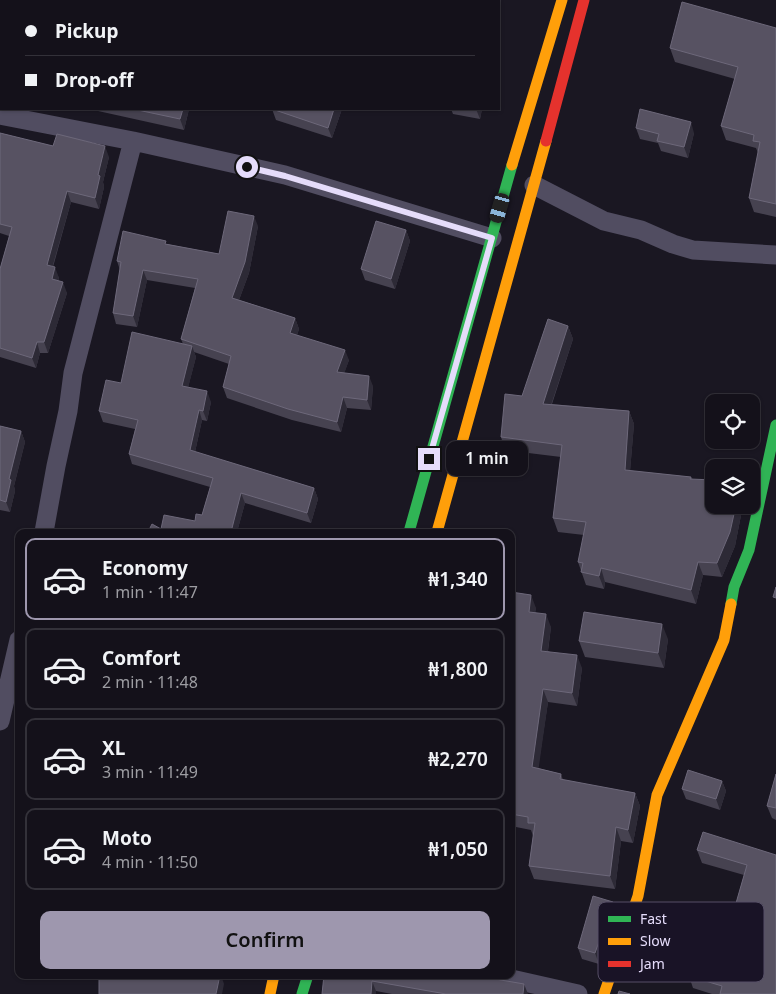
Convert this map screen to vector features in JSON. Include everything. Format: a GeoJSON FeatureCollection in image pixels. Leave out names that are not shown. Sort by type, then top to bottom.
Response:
{"type":"FeatureCollection","features":[{"type":"Feature","properties":{"kind":"main road"},"geometry":{"type":"LineString","coordinates":[[409,529],[562,0]]}},
{"type":"Feature","properties":{"kind":"main road"},"geometry":{"type":"LineString","coordinates":[[437,529],[584,0]]}},
{"type":"Feature","properties":{"kind":"main road"},"geometry":{"type":"LineString","coordinates":[[636,902],[658,795],[724,640],[734,587],[749,550],[776,425]]}},
{"type":"Feature","properties":{"kind":"main road"},"geometry":{"type":"LineString","coordinates":[[270,994],[273,979]]}},
{"type":"Feature","properties":{"kind":"main road"},"geometry":{"type":"LineString","coordinates":[[302,994],[307,979]]}},
{"type":"Feature","properties":{"kind":"main road"},"geometry":{"type":"LineString","coordinates":[[604,994],[608,982]]}},
{"type":"Feature","properties":{"kind":"street"},"geometry":{"type":"LineString","coordinates":[[0,115],[133,141],[285,176],[492,238]]}},
{"type":"Feature","properties":{"kind":"street"},"geometry":{"type":"LineString","coordinates":[[45,529],[68,411],[73,373],[133,141]]}},
{"type":"Feature","properties":{"kind":"street"},"geometry":{"type":"LineString","coordinates":[[534,185],[604,221],[641,230],[692,250],[776,255]]}},
{"type":"Feature","properties":{"kind":"street"},"geometry":{"type":"LineString","coordinates":[[0,721],[15,657]]}},
{"type":"Feature","properties":{"kind":"street"},"geometry":{"type":"LineString","coordinates":[[511,979],[578,994]]}},
{"type":"Feature","properties":{"kind":"building"},"geometry":{"type":"Polygon","coordinates":[[[682,2],[776,28],[776,204],[749,198],[760,142],[753,141],[754,135],[721,126],[738,67],[670,48],[682,2]]]}},
{"type":"Feature","properties":{"kind":"building"},"geometry":{"type":"Polygon","coordinates":[[[640,109],[691,122],[684,147],[657,141],[659,134],[636,128],[640,109]]]}},
{"type":"Feature","properties":{"kind":"building"},"geometry":{"type":"Polygon","coordinates":[[[138,110],[183,110],[180,119],[138,110]]]}},
{"type":"Feature","properties":{"kind":"building"},"geometry":{"type":"Polygon","coordinates":[[[275,110],[334,110],[328,128],[275,110]]]}},
{"type":"Feature","properties":{"kind":"building"},"geometry":{"type":"Polygon","coordinates":[[[0,133],[53,146],[57,134],[105,146],[95,198],[67,191],[47,265],[55,267],[52,279],[63,282],[44,342],[37,342],[32,358],[0,348],[0,269],[12,227],[0,224],[0,133]]]}},
{"type":"Feature","properties":{"kind":"building"},"geometry":{"type":"Polygon","coordinates":[[[228,211],[254,216],[245,262],[232,298],[295,318],[290,333],[345,350],[337,372],[369,376],[367,400],[343,397],[337,422],[288,409],[223,387],[231,356],[181,339],[198,279],[143,270],[133,316],[113,313],[121,262],[117,261],[123,231],[166,241],[165,244],[219,254],[228,211]]]}},
{"type":"Feature","properties":{"kind":"building"},"geometry":{"type":"Polygon","coordinates":[[[376,221],[406,230],[391,279],[361,269],[376,221]]]}},
{"type":"Feature","properties":{"kind":"building"},"geometry":{"type":"Polygon","coordinates":[[[548,319],[568,326],[543,404],[629,411],[625,470],[705,480],[705,514],[734,514],[730,532],[717,563],[698,562],[691,590],[601,568],[599,576],[581,572],[583,563],[578,562],[586,522],[553,518],[562,445],[501,437],[505,394],[522,396],[548,319]]]}},
{"type":"Feature","properties":{"kind":"building"},"geometry":{"type":"Polygon","coordinates":[[[132,332],[192,346],[182,386],[207,391],[203,411],[199,410],[190,450],[314,488],[307,513],[241,493],[232,529],[161,529],[164,515],[195,521],[196,514],[202,515],[213,478],[129,454],[138,420],[99,411],[106,380],[121,383],[132,332]]]}},
{"type":"Feature","properties":{"kind":"building"},"geometry":{"type":"Polygon","coordinates":[[[0,426],[21,431],[9,479],[11,480],[6,502],[0,500],[0,426]]]}},
{"type":"Feature","properties":{"kind":"building"},"geometry":{"type":"Polygon","coordinates":[[[152,524],[161,529],[150,529],[152,524]]]}},
{"type":"Feature","properties":{"kind":"building"},"geometry":{"type":"Polygon","coordinates":[[[776,587],[776,598],[773,597],[776,587]]]}},
{"type":"Feature","properties":{"kind":"building"},"geometry":{"type":"Polygon","coordinates":[[[515,593],[531,595],[529,612],[546,614],[541,651],[577,655],[572,693],[543,689],[532,767],[561,774],[560,779],[635,793],[628,830],[616,827],[610,876],[529,866],[535,823],[528,823],[528,817],[515,815],[515,593]]]}},
{"type":"Feature","properties":{"kind":"building"},"geometry":{"type":"Polygon","coordinates":[[[584,612],[662,624],[658,653],[579,641],[584,612]]]}},
{"type":"Feature","properties":{"kind":"building"},"geometry":{"type":"Polygon","coordinates":[[[688,770],[722,781],[716,799],[682,789],[688,770]]]}},
{"type":"Feature","properties":{"kind":"building"},"geometry":{"type":"Polygon","coordinates":[[[776,774],[776,808],[767,806],[776,774]]]}},
{"type":"Feature","properties":{"kind":"building"},"geometry":{"type":"Polygon","coordinates":[[[703,832],[776,855],[776,994],[720,994],[722,986],[709,982],[764,982],[764,902],[736,902],[747,865],[697,850],[703,832]]]}},
{"type":"Feature","properties":{"kind":"building"},"geometry":{"type":"Polygon","coordinates":[[[593,896],[613,902],[598,902],[598,944],[595,953],[578,948],[593,896]]]}},
{"type":"Feature","properties":{"kind":"building"},"geometry":{"type":"Polygon","coordinates":[[[99,979],[219,979],[216,994],[99,994],[99,979]]]}},
{"type":"Feature","properties":{"kind":"building"},"geometry":{"type":"Polygon","coordinates":[[[324,979],[495,979],[524,984],[523,994],[446,994],[372,981],[371,994],[322,994],[324,979]]]}},
{"type":"Feature","properties":{"kind":"building"},"geometry":{"type":"Polygon","coordinates":[[[619,991],[630,994],[618,994],[619,991]]]}},
{"type":"Feature","properties":{"kind":"traffic: fast"},"geometry":{"type":"LineString","coordinates":[[410,529],[512,165]]}},
{"type":"Feature","properties":{"kind":"traffic: fast"},"geometry":{"type":"LineString","coordinates":[[731,604],[734,587],[749,550],[776,425]]}},
{"type":"Feature","properties":{"kind":"traffic: fast"},"geometry":{"type":"LineString","coordinates":[[302,994],[307,979]]}},
{"type":"Feature","properties":{"kind":"traffic: slow"},"geometry":{"type":"LineString","coordinates":[[512,165],[562,0]]}},
{"type":"Feature","properties":{"kind":"traffic: slow"},"geometry":{"type":"LineString","coordinates":[[438,529],[546,141]]}},
{"type":"Feature","properties":{"kind":"traffic: slow"},"geometry":{"type":"LineString","coordinates":[[636,902],[657,795],[724,640],[731,604]]}},
{"type":"Feature","properties":{"kind":"traffic: slow"},"geometry":{"type":"LineString","coordinates":[[270,994],[273,979]]}},
{"type":"Feature","properties":{"kind":"traffic: slow"},"geometry":{"type":"LineString","coordinates":[[604,994],[608,982]]}},
{"type":"Feature","properties":{"kind":"traffic: jam"},"geometry":{"type":"LineString","coordinates":[[546,141],[584,0]]}},
{"type":"Feature","properties":{"kind":"route"},"geometry":{"type":"LineString","coordinates":[[247,167],[285,176],[492,238],[429,459]]}}]}
